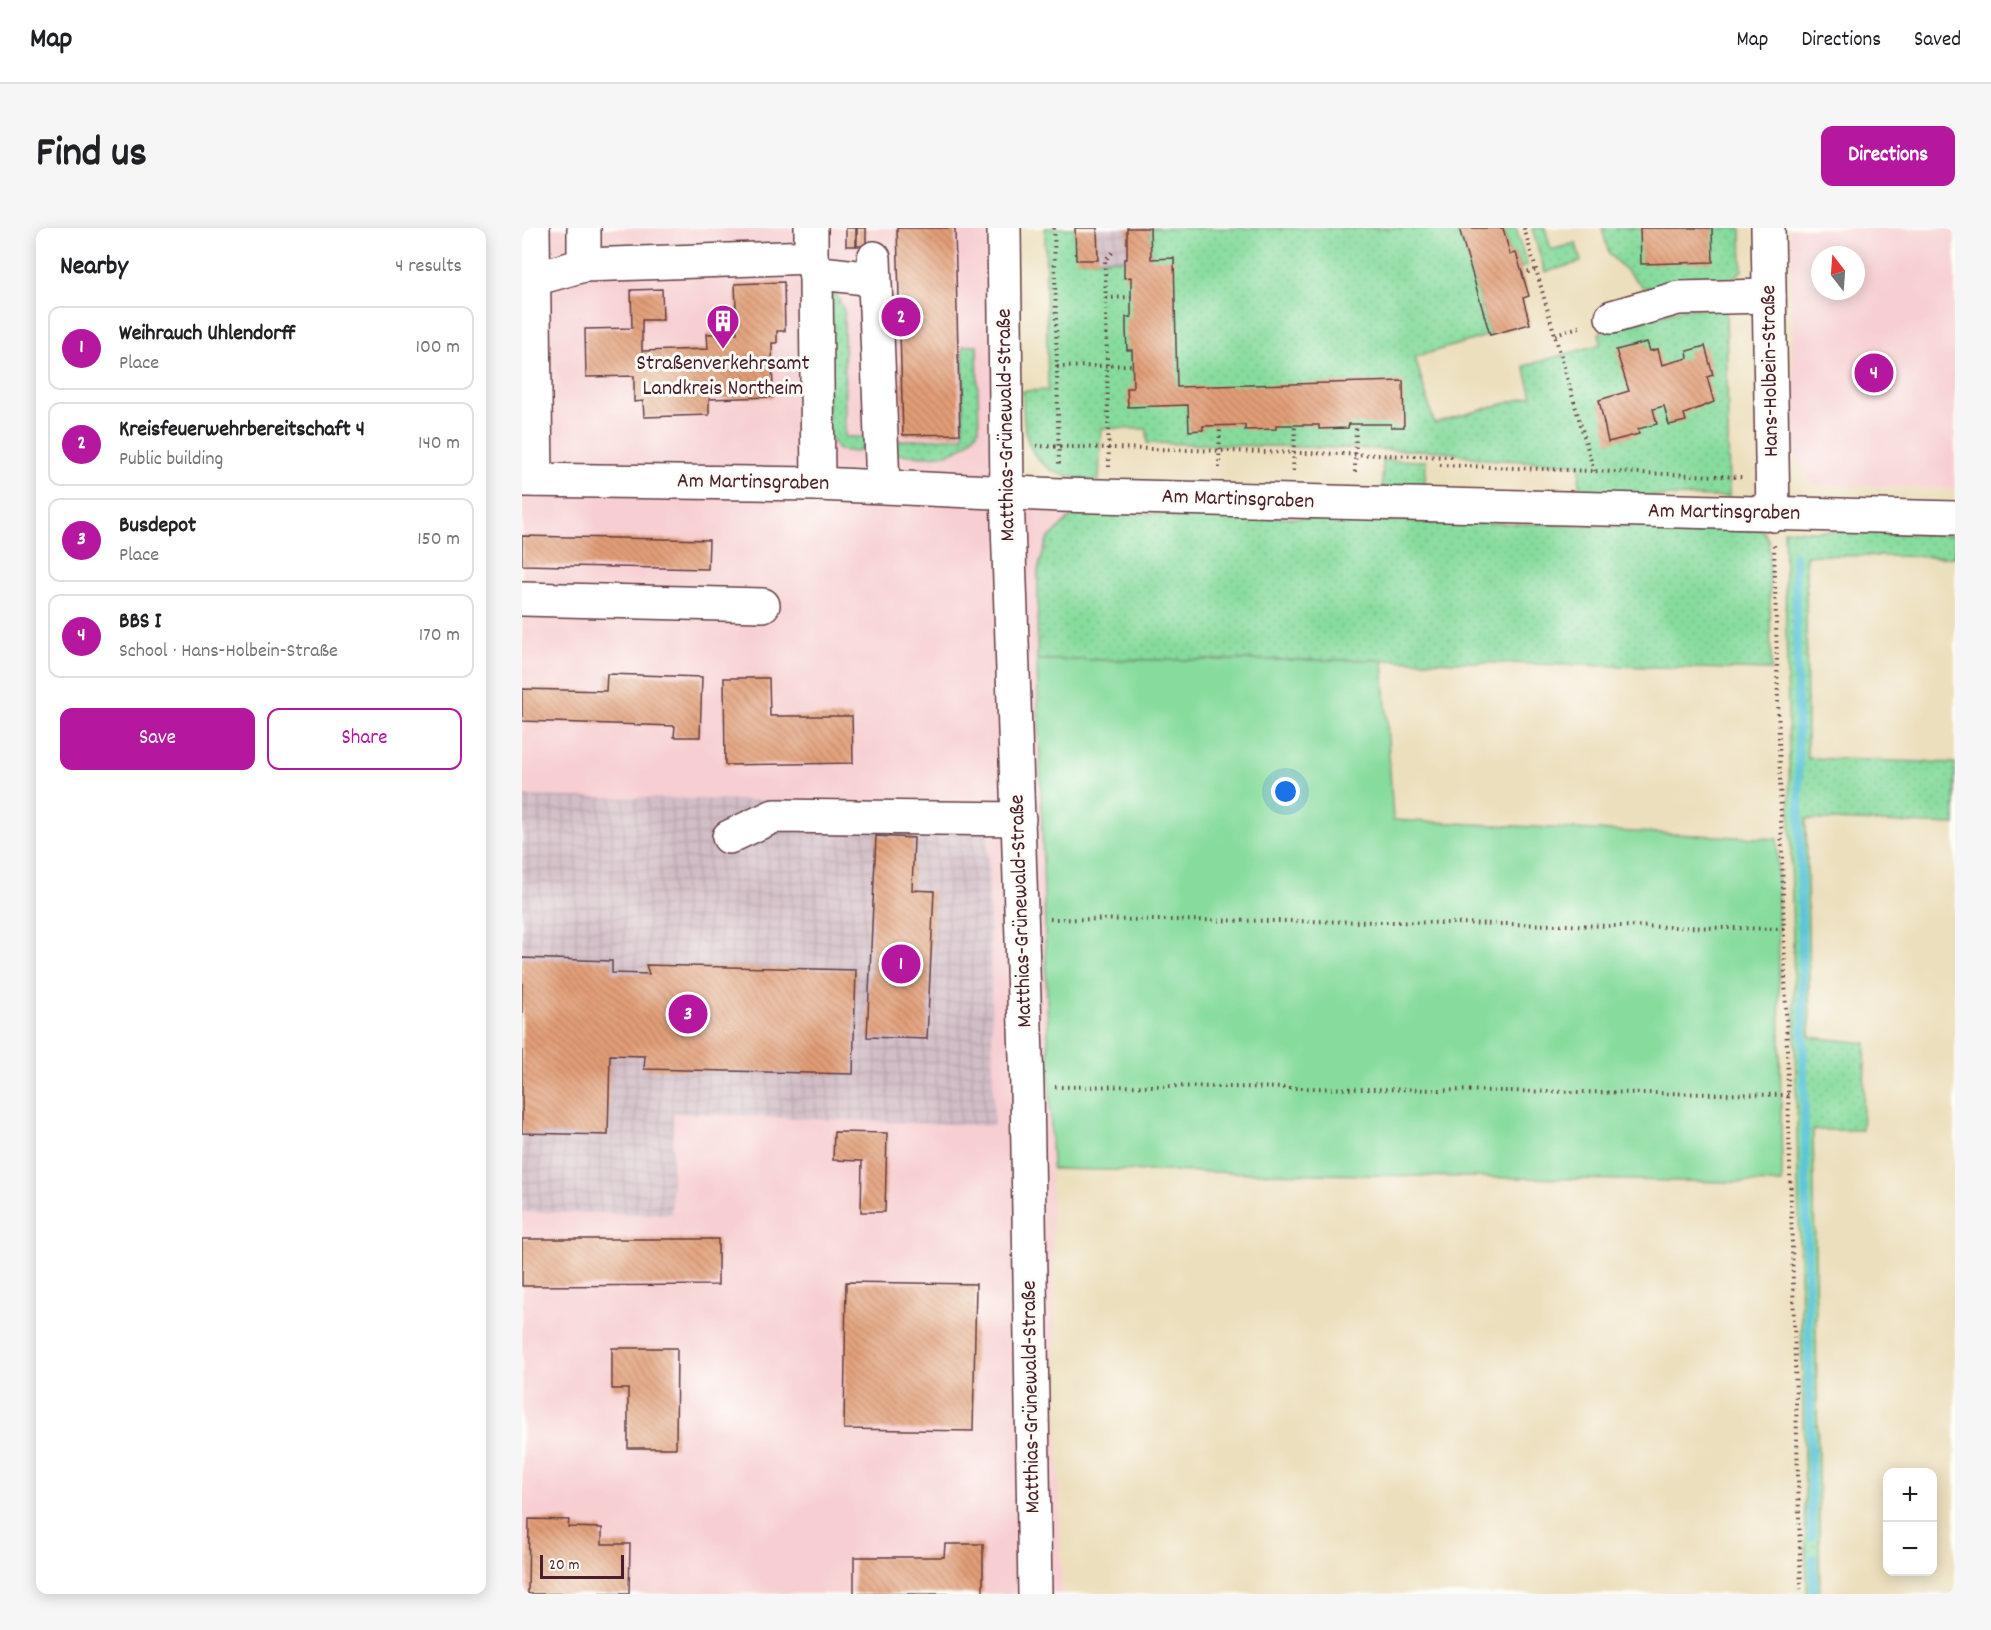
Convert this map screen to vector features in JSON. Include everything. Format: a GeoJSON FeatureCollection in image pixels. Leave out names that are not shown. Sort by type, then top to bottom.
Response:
{"type":"FeatureCollection","features":[{"type":"Feature","properties":{"kind":"street"},"geometry":{"type":"LineString","coordinates":[[529,480],[534,279],[533,228]]}},
{"type":"Feature","properties":{"kind":"street"},"geometry":{"type":"LineString","coordinates":[[584,228],[584,265]]}},
{"type":"Feature","properties":{"kind":"street","name":"Matthias-Grünewald-Straße"},"geometry":{"type":"LineString","coordinates":[[1004,228],[1007,493],[1028,1087],[1035,1594]]}},
{"type":"Feature","properties":{"kind":"street","name":"Hans-Holbein-Straße"},"geometry":{"type":"LineString","coordinates":[[1768,228],[1773,515]]}},
{"type":"Feature","properties":{"kind":"street"},"geometry":{"type":"LineString","coordinates":[[534,279],[584,265],[812,254]]}},
{"type":"Feature","properties":{"kind":"street"},"geometry":{"type":"LineString","coordinates":[[812,254],[830,274],[874,268],[883,486]]}},
{"type":"Feature","properties":{"kind":"street"},"geometry":{"type":"LineString","coordinates":[[812,254],[818,484]]}},
{"type":"Feature","properties":{"kind":"street"},"geometry":{"type":"LineString","coordinates":[[1612,317],[1678,298],[1769,296]]}},
{"type":"Feature","properties":{"kind":"street","name":"Am Martinsgraben"},"geometry":{"type":"LineString","coordinates":[[529,480],[818,484],[1060,495],[1955,518]]}},
{"type":"Feature","properties":{"kind":"street"},"geometry":{"type":"LineString","coordinates":[[522,599],[763,605]]}},
{"type":"Feature","properties":{"kind":"street"},"geometry":{"type":"LineString","coordinates":[[729,837],[774,816],[1019,819]]}},
{"type":"Feature","properties":{"kind":"path"},"geometry":{"type":"LineString","coordinates":[[1054,228],[1060,495]]}},
{"type":"Feature","properties":{"kind":"path"},"geometry":{"type":"LineString","coordinates":[[1524,228],[1594,471]]}},
{"type":"Feature","properties":{"kind":"path"},"geometry":{"type":"LineString","coordinates":[[1110,496],[1105,260],[1113,252]]}},
{"type":"Feature","properties":{"kind":"path"},"geometry":{"type":"LineString","coordinates":[[1522,274],[1536,270]]}},
{"type":"Feature","properties":{"kind":"path"},"geometry":{"type":"LineString","coordinates":[[1106,298],[1131,297]]}},
{"type":"Feature","properties":{"kind":"path"},"geometry":{"type":"LineString","coordinates":[[1057,367],[1132,365]]}},
{"type":"Feature","properties":{"kind":"path"},"geometry":{"type":"LineString","coordinates":[[1354,503],[1356,424]]}},
{"type":"Feature","properties":{"kind":"path"},"geometry":{"type":"LineString","coordinates":[[1293,501],[1295,425]]}},
{"type":"Feature","properties":{"kind":"path"},"geometry":{"type":"LineString","coordinates":[[1218,499],[1220,426]]}},
{"type":"Feature","properties":{"kind":"path"},"geometry":{"type":"LineString","coordinates":[[1007,445],[1455,457]]}},
{"type":"Feature","properties":{"kind":"path"},"geometry":{"type":"LineString","coordinates":[[1440,465],[1773,478]]}},
{"type":"Feature","properties":{"kind":"path"},"geometry":{"type":"LineString","coordinates":[[1773,515],[1786,929],[1801,1594]]}},
{"type":"Feature","properties":{"kind":"path"},"geometry":{"type":"LineString","coordinates":[[1023,919],[1394,922],[1786,929]]}},
{"type":"Feature","properties":{"kind":"path"},"geometry":{"type":"LineString","coordinates":[[1028,1087],[1168,1086],[1789,1095]]}},
{"type":"Feature","properties":{"kind":"shaded area"},"geometry":{"type":"Polygon","coordinates":[[[522,228],[996,228],[1001,504],[1076,512],[1047,540],[1038,570],[1037,660],[1062,1594],[522,1594],[522,228]]]}},
{"type":"Feature","properties":{"kind":"shaded area"},"geometry":{"type":"Polygon","coordinates":[[[1075,228],[1150,228],[1151,259],[1076,260],[1075,228]]]}},
{"type":"Feature","properties":{"kind":"shaded area"},"geometry":{"type":"Polygon","coordinates":[[[1790,228],[1955,228],[1955,489],[1813,485],[1795,456],[1790,228]]]}},
{"type":"Feature","properties":{"kind":"shaded area"},"geometry":{"type":"Polygon","coordinates":[[[522,796],[987,804],[994,1126],[673,1113],[671,1214],[522,1212],[522,796]]]}},
{"type":"Feature","properties":{"kind":"green space"},"geometry":{"type":"Polygon","coordinates":[[[1045,228],[1075,228],[1077,260],[1151,259],[1150,228],[1459,228],[1490,335],[1415,357],[1434,423],[1532,396],[1524,366],[1601,344],[1599,333],[1683,309],[1726,308],[1729,497],[1601,495],[1579,491],[1580,464],[1484,459],[1442,451],[1147,443],[1147,429],[1101,428],[1099,481],[1060,474],[1037,458],[1025,431],[1023,413],[1023,391],[1048,390],[1045,228]]]}},
{"type":"Feature","properties":{"kind":"green space"},"geometry":{"type":"Polygon","coordinates":[[[1503,228],[1516,228],[1527,266],[1521,268],[1516,253],[1510,254],[1503,228]]]}},
{"type":"Feature","properties":{"kind":"green space"},"geometry":{"type":"Polygon","coordinates":[[[1532,228],[1545,228],[1551,250],[1576,243],[1581,262],[1545,272],[1532,228]]]}},
{"type":"Feature","properties":{"kind":"green space"},"geometry":{"type":"Polygon","coordinates":[[[1602,228],[1741,228],[1742,270],[1726,286],[1644,288],[1609,254],[1602,228]]]}},
{"type":"Feature","properties":{"kind":"green space"},"geometry":{"type":"Polygon","coordinates":[[[825,288],[836,294],[844,311],[845,437],[866,437],[864,447],[856,452],[839,450],[828,437],[825,288]]]}},
{"type":"Feature","properties":{"kind":"green space"},"geometry":{"type":"Polygon","coordinates":[[[977,345],[979,429],[961,448],[951,453],[930,456],[892,454],[893,441],[963,437],[963,346],[977,345]]]}},
{"type":"Feature","properties":{"kind":"green space"},"geometry":{"type":"Polygon","coordinates":[[[1383,460],[1426,461],[1425,485],[1405,489],[1382,488],[1383,460]]]}},
{"type":"Feature","properties":{"kind":"green space"},"geometry":{"type":"Polygon","coordinates":[[[1076,512],[1763,530],[1769,542],[1771,670],[1383,660],[1037,660],[1038,570],[1047,540],[1076,512]]]}},
{"type":"Feature","properties":{"kind":"green space"},"geometry":{"type":"Polygon","coordinates":[[[1784,530],[1955,535],[1955,557],[1806,555],[1807,758],[1955,763],[1955,825],[1806,819],[1810,1037],[1866,1043],[1862,1130],[1813,1130],[1820,1594],[1807,1594],[1784,530]]]}},
{"type":"Feature","properties":{"kind":"green space"},"geometry":{"type":"Polygon","coordinates":[[[1037,660],[1383,660],[1393,820],[1777,839],[1782,1183],[1052,1169],[1037,660]]]}},
{"type":"Feature","properties":{"kind":"building"},"geometry":{"type":"Polygon","coordinates":[[[846,228],[856,228],[856,246],[846,246],[846,228]]]}},
{"type":"Feature","properties":{"kind":"building"},"geometry":{"type":"Polygon","coordinates":[[[857,228],[866,228],[866,246],[857,246],[857,228]]]}},
{"type":"Feature","properties":{"kind":"building"},"geometry":{"type":"Polygon","coordinates":[[[897,228],[955,228],[960,434],[903,435],[897,228]]]}},
{"type":"Feature","properties":{"kind":"building"},"geometry":{"type":"Polygon","coordinates":[[[1075,228],[1097,228],[1098,260],[1076,260],[1075,228]]]}},
{"type":"Feature","properties":{"kind":"building"},"geometry":{"type":"Polygon","coordinates":[[[1127,228],[1150,228],[1151,259],[1174,258],[1177,387],[1403,381],[1404,427],[1391,427],[1391,424],[1349,424],[1348,428],[1319,429],[1319,425],[1276,425],[1276,429],[1245,430],[1245,425],[1203,426],[1203,430],[1189,431],[1188,405],[1128,407],[1127,388],[1133,388],[1132,350],[1127,350],[1126,331],[1126,317],[1131,317],[1131,277],[1124,278],[1124,259],[1127,259],[1127,228]]]}},
{"type":"Feature","properties":{"kind":"building"},"geometry":{"type":"Polygon","coordinates":[[[1459,228],[1503,228],[1510,254],[1516,253],[1529,296],[1523,298],[1530,324],[1490,335],[1459,228]]]}},
{"type":"Feature","properties":{"kind":"building"},"geometry":{"type":"Polygon","coordinates":[[[1640,228],[1712,228],[1713,262],[1641,264],[1640,228]]]}},
{"type":"Feature","properties":{"kind":"building","name":"Straßenverkehrsamt Landkreis Northeim"},"geometry":{"type":"Polygon","coordinates":[[[784,282],[785,331],[777,331],[777,343],[772,343],[773,397],[709,399],[709,415],[644,417],[643,401],[634,402],[634,376],[586,377],[585,329],[632,328],[631,290],[662,289],[663,320],[642,320],[642,351],[708,349],[707,334],[737,333],[735,284],[784,282]]]}},
{"type":"Feature","properties":{"kind":"building"},"geometry":{"type":"Polygon","coordinates":[[[1647,342],[1650,351],[1658,349],[1662,365],[1688,358],[1687,351],[1705,346],[1713,375],[1707,377],[1714,402],[1684,414],[1686,421],[1669,425],[1664,406],[1653,409],[1657,424],[1638,429],[1639,434],[1608,442],[1599,400],[1629,391],[1616,350],[1647,342]]]}},
{"type":"Feature","properties":{"kind":"building"},"geometry":{"type":"Polygon","coordinates":[[[522,536],[709,540],[708,569],[522,565],[522,536]]]}},
{"type":"Feature","properties":{"kind":"building"},"geometry":{"type":"Polygon","coordinates":[[[607,674],[702,677],[700,737],[674,737],[675,726],[522,721],[522,689],[606,691],[607,674]]]}},
{"type":"Feature","properties":{"kind":"building"},"geometry":{"type":"Polygon","coordinates":[[[724,678],[769,678],[770,716],[852,716],[853,763],[725,765],[724,678]]]}},
{"type":"Feature","properties":{"kind":"building"},"geometry":{"type":"Polygon","coordinates":[[[876,836],[914,838],[912,890],[934,891],[927,1039],[867,1037],[876,836]]]}},
{"type":"Feature","properties":{"kind":"building"},"geometry":{"type":"Polygon","coordinates":[[[522,958],[612,961],[612,973],[649,974],[646,965],[856,970],[853,1074],[644,1069],[645,1056],[610,1055],[608,1135],[522,1133],[522,958]]]}},
{"type":"Feature","properties":{"kind":"building"},"geometry":{"type":"Polygon","coordinates":[[[834,1132],[887,1133],[885,1212],[861,1212],[862,1161],[833,1160],[834,1132]]]}},
{"type":"Feature","properties":{"kind":"building"},"geometry":{"type":"Polygon","coordinates":[[[522,1239],[718,1239],[718,1285],[522,1286],[522,1239]]]}},
{"type":"Feature","properties":{"kind":"building"},"geometry":{"type":"Polygon","coordinates":[[[846,1282],[976,1284],[973,1431],[844,1429],[846,1282]]]}},
{"type":"Feature","properties":{"kind":"building"},"geometry":{"type":"Polygon","coordinates":[[[612,1348],[677,1348],[676,1448],[628,1448],[628,1389],[612,1389],[612,1348]]]}},
{"type":"Feature","properties":{"kind":"building"},"geometry":{"type":"Polygon","coordinates":[[[529,1519],[569,1520],[568,1527],[602,1528],[602,1544],[630,1544],[629,1594],[528,1594],[529,1519]]]}},
{"type":"Feature","properties":{"kind":"building"},"geometry":{"type":"Polygon","coordinates":[[[945,1544],[983,1544],[983,1594],[854,1594],[854,1557],[944,1557],[945,1544]]]}},
{"type":"Feature","properties":{"kind":"waterway"},"geometry":{"type":"LineString","coordinates":[[1795,555],[1812,1537]]}},
{"type":"Feature","properties":{"kind":"waterway"},"geometry":{"type":"LineString","coordinates":[[1813,1558],[1814,1594]]}},
{"type":"Feature","properties":{"kind":"place","name":"Kreisfeuerwehrbereitschaft 4"},"geometry":{"type":"Point","coordinates":[901,317]}},
{"type":"Feature","properties":{"kind":"place","name":"Straßenverkehrsamt Landkreis Northeim"},"geometry":{"type":"Point","coordinates":[723,350]}},
{"type":"Feature","properties":{"kind":"place","name":"BBS I"},"geometry":{"type":"Point","coordinates":[1874,373]}},
{"type":"Feature","properties":{"kind":"place","name":"Weihrauch Uhlendorff"},"geometry":{"type":"Point","coordinates":[901,964]}},
{"type":"Feature","properties":{"kind":"place","name":"Busdepot"},"geometry":{"type":"Point","coordinates":[688,1014]}}]}
